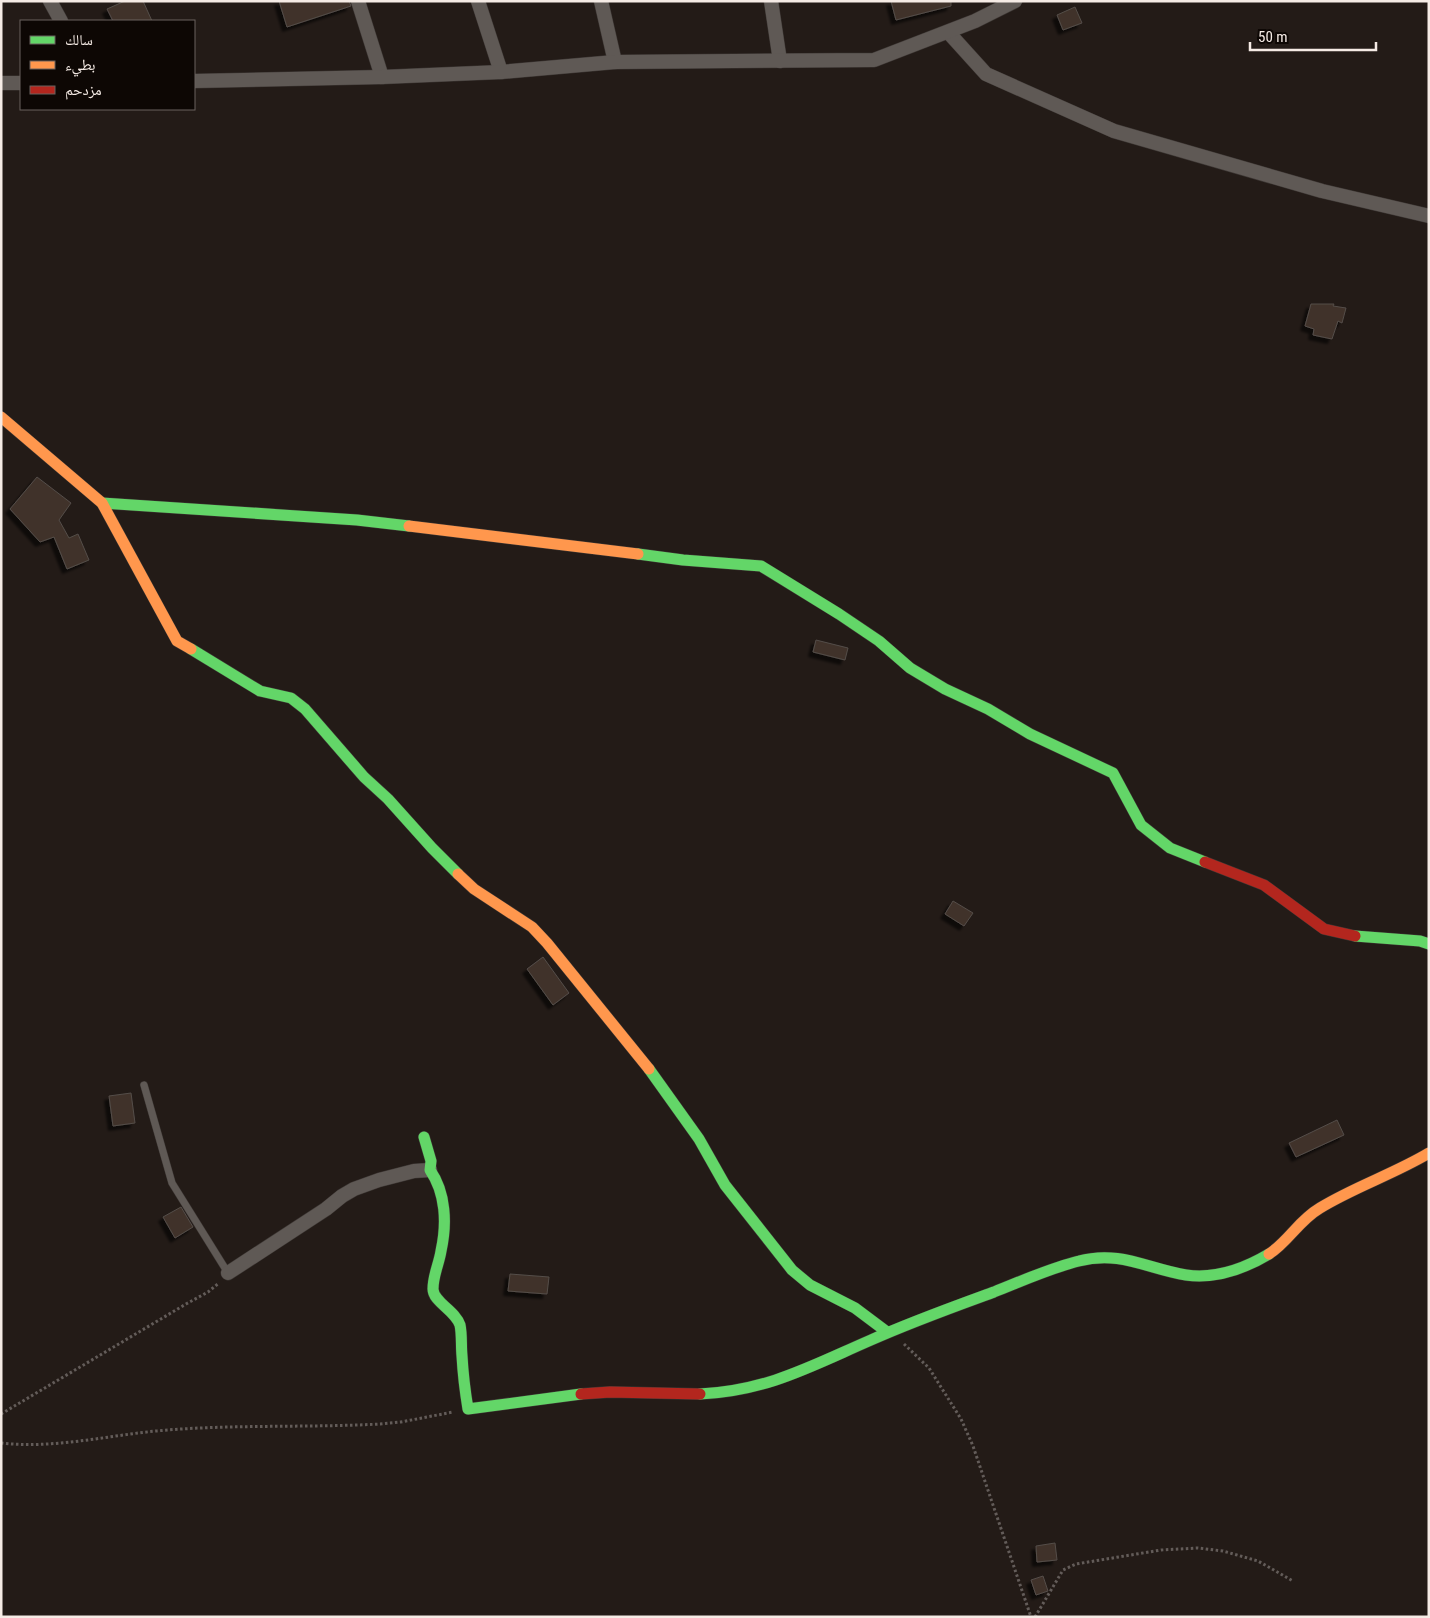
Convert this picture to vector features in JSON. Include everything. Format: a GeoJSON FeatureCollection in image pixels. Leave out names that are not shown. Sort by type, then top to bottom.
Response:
{"type":"FeatureCollection","features":[{"type":"Feature","properties":{"kind":"street"},"geometry":{"type":"LineString","coordinates":[[50,1],[60,20]]}},
{"type":"Feature","properties":{"kind":"street"},"geometry":{"type":"LineString","coordinates":[[358,1],[382,77]]}},
{"type":"Feature","properties":{"kind":"street"},"geometry":{"type":"LineString","coordinates":[[478,1],[501,72]]}},
{"type":"Feature","properties":{"kind":"street"},"geometry":{"type":"LineString","coordinates":[[601,1],[615,62]]}},
{"type":"Feature","properties":{"kind":"street"},"geometry":{"type":"LineString","coordinates":[[771,1],[780,61]]}},
{"type":"Feature","properties":{"kind":"street"},"geometry":{"type":"LineString","coordinates":[[195,82],[501,72],[615,62],[874,60],[975,21],[1015,1]]}},
{"type":"Feature","properties":{"kind":"street"},"geometry":{"type":"LineString","coordinates":[[948,32],[986,74],[1114,131],[1322,191],[1429,216]]}},
{"type":"Feature","properties":{"kind":"street"},"geometry":{"type":"LineString","coordinates":[[1,83],[20,83]]}},
{"type":"Feature","properties":{"kind":"street"},"geometry":{"type":"LineString","coordinates":[[1,417],[102,503],[177,641],[260,691],[291,698],[305,709],[364,777],[388,799],[432,848],[474,889],[532,927],[645,1063],[699,1139],[725,1185],[792,1270],[810,1285],[824,1294],[855,1308],[887,1332]]}},
{"type":"Feature","properties":{"kind":"street"},"geometry":{"type":"LineString","coordinates":[[102,503],[357,520],[684,560],[761,566],[839,614],[879,641],[910,668],[945,689],[988,709],[1030,734],[1113,773],[1140,825],[1170,848],[1264,885],[1324,929],[1356,936],[1420,941],[1429,944]]}},
{"type":"Feature","properties":{"kind":"street"},"geometry":{"type":"LineString","coordinates":[[424,1137],[430,1161],[430,1170],[437,1180],[444,1208],[441,1252],[434,1276],[433,1292],[438,1300],[455,1315],[460,1326],[464,1386],[468,1409],[599,1393],[709,1394],[753,1388],[780,1380],[812,1367],[887,1332],[1021,1281],[1091,1258],[1108,1256],[1176,1273],[1200,1276],[1241,1269],[1281,1245],[1300,1224],[1317,1210],[1341,1196],[1411,1164],[1429,1153]]}},
{"type":"Feature","properties":{"kind":"street"},"geometry":{"type":"LineString","coordinates":[[228,1272],[354,1189],[414,1171],[430,1170]]}},
{"type":"Feature","properties":{"kind":"lane"},"geometry":{"type":"LineString","coordinates":[[144,1085],[172,1182],[228,1272]]}},
{"type":"Feature","properties":{"kind":"path"},"geometry":{"type":"LineString","coordinates":[[1,1414],[208,1292],[228,1272]]}},
{"type":"Feature","properties":{"kind":"path"},"geometry":{"type":"LineString","coordinates":[[887,1332],[905,1344],[929,1368],[961,1419],[973,1446],[1031,1617]]}},
{"type":"Feature","properties":{"kind":"path"},"geometry":{"type":"LineString","coordinates":[[1,1443],[46,1443],[199,1428],[380,1424],[401,1422],[468,1409]]}},
{"type":"Feature","properties":{"kind":"path"},"geometry":{"type":"LineString","coordinates":[[1035,1617],[1064,1570],[1076,1564],[1162,1550],[1198,1548],[1223,1551],[1258,1561],[1293,1581]]}},
{"type":"Feature","properties":{"kind":"building"},"geometry":{"type":"Polygon","coordinates":[[[125,1],[143,1],[152,20],[112,20],[107,9],[125,1]]]}},
{"type":"Feature","properties":{"kind":"building"},"geometry":{"type":"Polygon","coordinates":[[[279,1],[349,1],[351,6],[287,27],[279,1]]]}},
{"type":"Feature","properties":{"kind":"building"},"geometry":{"type":"Polygon","coordinates":[[[891,1],[951,1],[951,6],[896,20],[891,1]]]}},
{"type":"Feature","properties":{"kind":"building"},"geometry":{"type":"Polygon","coordinates":[[[1075,7],[1082,23],[1063,30],[1057,15],[1075,7]]]}},
{"type":"Feature","properties":{"kind":"building"},"geometry":{"type":"Polygon","coordinates":[[[1311,304],[1334,304],[1333,306],[1346,308],[1342,323],[1338,321],[1332,339],[1313,335],[1314,329],[1305,326],[1311,304]]]}},
{"type":"Feature","properties":{"kind":"building"},"geometry":{"type":"Polygon","coordinates":[[[37,477],[71,503],[59,520],[69,538],[78,534],[89,560],[67,569],[54,537],[40,542],[10,509],[37,477]]]}},
{"type":"Feature","properties":{"kind":"building"},"geometry":{"type":"Polygon","coordinates":[[[816,640],[848,648],[845,660],[813,652],[816,640]]]}},
{"type":"Feature","properties":{"kind":"building"},"geometry":{"type":"Polygon","coordinates":[[[953,901],[973,913],[964,926],[945,914],[953,901]]]}},
{"type":"Feature","properties":{"kind":"building"},"geometry":{"type":"Polygon","coordinates":[[[543,957],[569,993],[553,1005],[527,969],[543,957]]]}},
{"type":"Feature","properties":{"kind":"building"},"geometry":{"type":"Polygon","coordinates":[[[131,1093],[135,1123],[113,1126],[109,1096],[131,1093]]]}},
{"type":"Feature","properties":{"kind":"building"},"geometry":{"type":"Polygon","coordinates":[[[1337,1120],[1344,1135],[1296,1157],[1289,1143],[1337,1120]]]}},
{"type":"Feature","properties":{"kind":"building"},"geometry":{"type":"Polygon","coordinates":[[[181,1207],[193,1227],[175,1238],[163,1217],[181,1207]]]}},
{"type":"Feature","properties":{"kind":"building"},"geometry":{"type":"Polygon","coordinates":[[[510,1274],[549,1277],[547,1294],[508,1291],[510,1274]]]}},
{"type":"Feature","properties":{"kind":"building"},"geometry":{"type":"Polygon","coordinates":[[[1055,1543],[1057,1560],[1037,1562],[1036,1546],[1055,1543]]]}},
{"type":"Feature","properties":{"kind":"building"},"geometry":{"type":"Polygon","coordinates":[[[1043,1576],[1048,1591],[1036,1595],[1031,1580],[1043,1576]]]}},
{"type":"Feature","properties":{"kind":"traffic: fast"},"geometry":{"type":"LineString","coordinates":[[102,503],[357,520],[409,526]]}},
{"type":"Feature","properties":{"kind":"traffic: fast"},"geometry":{"type":"LineString","coordinates":[[638,554],[683,560],[761,566],[839,614],[879,641],[910,668],[945,689],[988,709],[1030,734],[1113,773],[1141,825],[1170,848],[1205,862]]}},
{"type":"Feature","properties":{"kind":"traffic: fast"},"geometry":{"type":"LineString","coordinates":[[191,649],[260,691],[291,698],[305,709],[364,777],[388,799],[458,874]]}},
{"type":"Feature","properties":{"kind":"traffic: fast"},"geometry":{"type":"LineString","coordinates":[[1355,936],[1420,941],[1429,944]]}},
{"type":"Feature","properties":{"kind":"traffic: fast"},"geometry":{"type":"LineString","coordinates":[[649,1069],[699,1139],[725,1185],[792,1270],[810,1285],[855,1308],[887,1332]]}},
{"type":"Feature","properties":{"kind":"traffic: fast"},"geometry":{"type":"LineString","coordinates":[[424,1137],[431,1161],[430,1170],[439,1189],[444,1209],[443,1241],[433,1289],[434,1294],[454,1315],[460,1325],[468,1409],[581,1394]]}},
{"type":"Feature","properties":{"kind":"traffic: fast"},"geometry":{"type":"LineString","coordinates":[[700,1394],[747,1388],[788,1376],[886,1333],[1047,1271],[1079,1261],[1094,1258],[1121,1259],[1186,1275],[1208,1276],[1229,1272],[1269,1254]]}},
{"type":"Feature","properties":{"kind":"traffic: slow"},"geometry":{"type":"LineString","coordinates":[[1,417],[102,503],[177,641],[191,649]]}},
{"type":"Feature","properties":{"kind":"traffic: slow"},"geometry":{"type":"LineString","coordinates":[[409,526],[638,554]]}},
{"type":"Feature","properties":{"kind":"traffic: slow"},"geometry":{"type":"LineString","coordinates":[[458,874],[474,889],[532,927],[649,1069]]}},
{"type":"Feature","properties":{"kind":"traffic: slow"},"geometry":{"type":"LineString","coordinates":[[1269,1254],[1312,1213],[1429,1153]]}},
{"type":"Feature","properties":{"kind":"traffic: jam"},"geometry":{"type":"LineString","coordinates":[[1205,862],[1264,885],[1324,929],[1355,936]]}},
{"type":"Feature","properties":{"kind":"traffic: jam"},"geometry":{"type":"LineString","coordinates":[[581,1394],[610,1392],[700,1394]]}}]}
